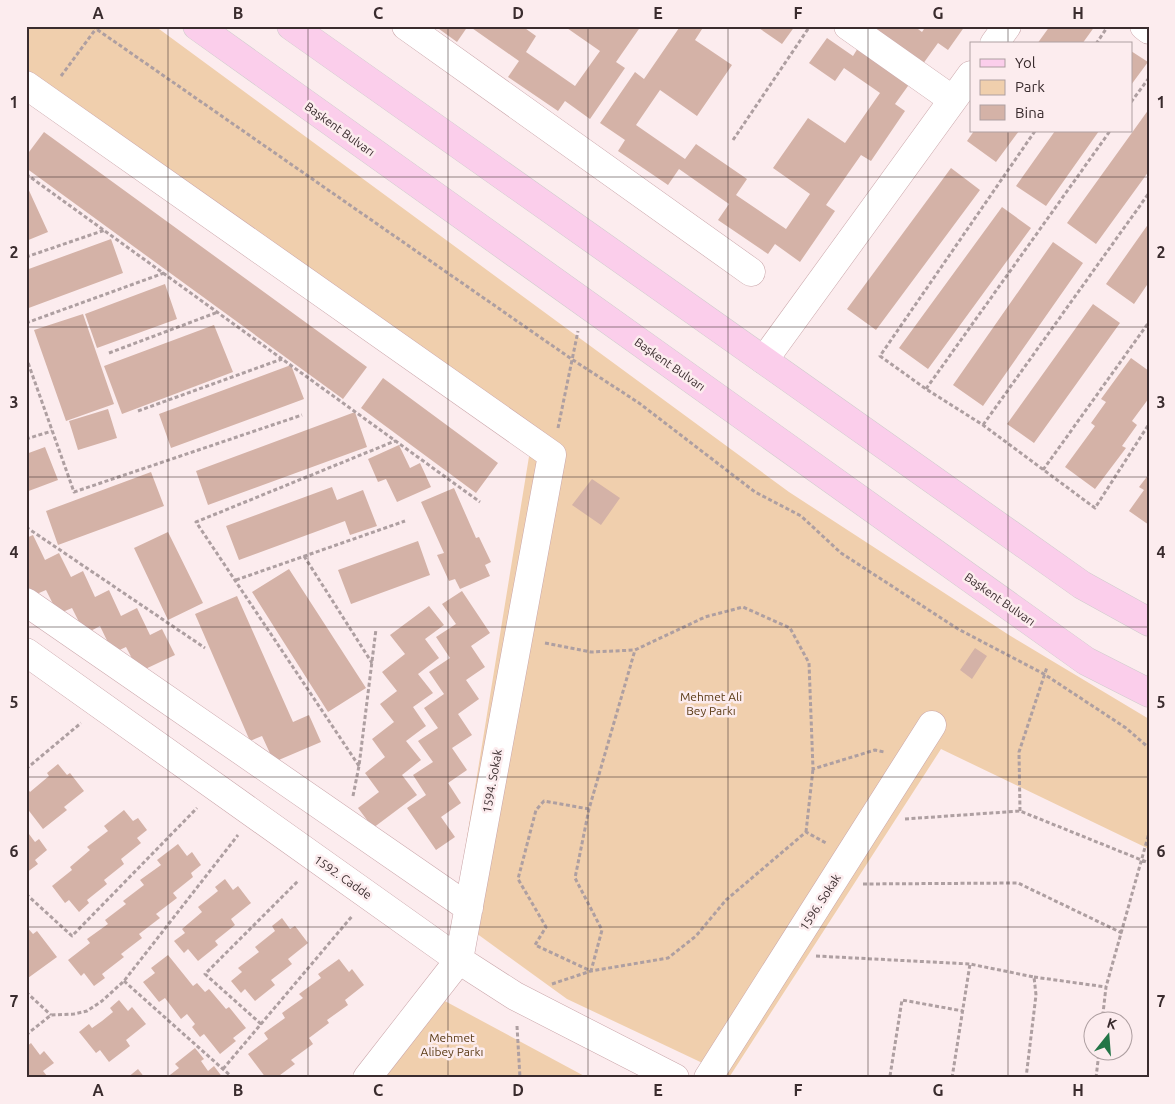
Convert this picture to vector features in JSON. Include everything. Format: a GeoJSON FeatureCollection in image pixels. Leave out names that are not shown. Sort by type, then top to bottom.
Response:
{"type":"FeatureCollection","features":[{"type":"Feature","properties":{"kind":"main road","name":"Başkent Bulvarı"},"geometry":{"type":"LineString","coordinates":[[197,26],[1086,660],[1149,693]]}},
{"type":"Feature","properties":{"kind":"main road"},"geometry":{"type":"LineString","coordinates":[[291,26],[1082,585],[1149,622]]}},
{"type":"Feature","properties":{"kind":"street"},"geometry":{"type":"LineString","coordinates":[[406,26],[751,272]]}},
{"type":"Feature","properties":{"kind":"street"},"geometry":{"type":"LineString","coordinates":[[848,26],[953,100]]}},
{"type":"Feature","properties":{"kind":"street"},"geometry":{"type":"LineString","coordinates":[[995,42],[1006,26]]}},
{"type":"Feature","properties":{"kind":"street"},"geometry":{"type":"LineString","coordinates":[[1144,26],[1149,30]]}},
{"type":"Feature","properties":{"kind":"street"},"geometry":{"type":"LineString","coordinates":[[764,360],[970,76]]}},
{"type":"Feature","properties":{"kind":"street"},"geometry":{"type":"LineString","coordinates":[[36,92],[552,455]]}},
{"type":"Feature","properties":{"kind":"street","name":"1594. Sokak"},"geometry":{"type":"LineString","coordinates":[[367,1078],[459,960],[552,455]]}},
{"type":"Feature","properties":{"kind":"street"},"geometry":{"type":"LineString","coordinates":[[26,602],[469,908]]}},
{"type":"Feature","properties":{"kind":"street","name":"1592. Cadde"},"geometry":{"type":"LineString","coordinates":[[26,652],[459,960],[515,996],[675,1078]]}},
{"type":"Feature","properties":{"kind":"street","name":"1596. Sokak"},"geometry":{"type":"LineString","coordinates":[[708,1078],[932,726]]}},
{"type":"Feature","properties":{"kind":"path"},"geometry":{"type":"LineString","coordinates":[[733,140],[810,26]]}},
{"type":"Feature","properties":{"kind":"path"},"geometry":{"type":"LineString","coordinates":[[1097,42],[1108,26]]}},
{"type":"Feature","properties":{"kind":"path"},"geometry":{"type":"LineString","coordinates":[[36,92],[95,27],[572,360],[639,403],[755,492],[800,516],[841,553],[958,629],[1044,674],[1126,728],[1149,748]]}},
{"type":"Feature","properties":{"kind":"path"},"geometry":{"type":"LineString","coordinates":[[1132,101],[1149,78]]}},
{"type":"Feature","properties":{"kind":"path"},"geometry":{"type":"LineString","coordinates":[[1034,132],[880,356],[926,389],[983,425],[1095,508],[1149,424]]}},
{"type":"Feature","properties":{"kind":"path"},"geometry":{"type":"LineString","coordinates":[[926,389],[1109,132]]}},
{"type":"Feature","properties":{"kind":"path"},"geometry":{"type":"LineString","coordinates":[[26,174],[480,502]]}},
{"type":"Feature","properties":{"kind":"path"},"geometry":{"type":"LineString","coordinates":[[983,425],[1149,193]]}},
{"type":"Feature","properties":{"kind":"path"},"geometry":{"type":"LineString","coordinates":[[26,257],[105,230]]}},
{"type":"Feature","properties":{"kind":"path"},"geometry":{"type":"LineString","coordinates":[[26,323],[164,273]]}},
{"type":"Feature","properties":{"kind":"path"},"geometry":{"type":"LineString","coordinates":[[552,455],[583,302]]}},
{"type":"Feature","properties":{"kind":"path"},"geometry":{"type":"LineString","coordinates":[[109,353],[218,312]]}},
{"type":"Feature","properties":{"kind":"path"},"geometry":{"type":"LineString","coordinates":[[1043,470],[1149,322]]}},
{"type":"Feature","properties":{"kind":"path"},"geometry":{"type":"LineString","coordinates":[[26,357],[74,492],[302,415]]}},
{"type":"Feature","properties":{"kind":"path"},"geometry":{"type":"LineString","coordinates":[[138,411],[283,359]]}},
{"type":"Feature","properties":{"kind":"path"},"geometry":{"type":"LineString","coordinates":[[26,439],[52,431]]}},
{"type":"Feature","properties":{"kind":"path"},"geometry":{"type":"LineString","coordinates":[[359,766],[196,522],[396,441]]}},
{"type":"Feature","properties":{"kind":"path"},"geometry":{"type":"LineString","coordinates":[[235,580],[405,521]]}},
{"type":"Feature","properties":{"kind":"path"},"geometry":{"type":"LineString","coordinates":[[26,526],[205,648]]}},
{"type":"Feature","properties":{"kind":"path"},"geometry":{"type":"LineString","coordinates":[[304,556],[372,663]]}},
{"type":"Feature","properties":{"kind":"path"},"geometry":{"type":"LineString","coordinates":[[518,638],[591,652],[635,650],[705,617],[743,607],[790,628],[809,663],[813,769],[806,832],[726,900],[696,936],[668,958],[591,971],[515,996],[520,1078]]}},
{"type":"Feature","properties":{"kind":"path"},"geometry":{"type":"LineString","coordinates":[[347,824],[359,766],[376,629]]}},
{"type":"Feature","properties":{"kind":"path"},"geometry":{"type":"LineString","coordinates":[[1020,811],[1019,752],[1044,674],[1059,641]]}},
{"type":"Feature","properties":{"kind":"path"},"geometry":{"type":"LineString","coordinates":[[591,971],[602,930],[575,878],[589,809],[635,650]]}},
{"type":"Feature","properties":{"kind":"path"},"geometry":{"type":"LineString","coordinates":[[26,769],[101,706]]}},
{"type":"Feature","properties":{"kind":"path"},"geometry":{"type":"LineString","coordinates":[[813,769],[875,750],[912,757]]}},
{"type":"Feature","properties":{"kind":"path"},"geometry":{"type":"LineString","coordinates":[[26,894],[72,936],[217,788]]}},
{"type":"Feature","properties":{"kind":"path"},"geometry":{"type":"LineString","coordinates":[[589,809],[544,800],[536,810],[518,879],[546,927],[535,946],[591,971]]}},
{"type":"Feature","properties":{"kind":"path"},"geometry":{"type":"LineString","coordinates":[[872,821],[1020,811],[1149,863]]}},
{"type":"Feature","properties":{"kind":"path"},"geometry":{"type":"LineString","coordinates":[[26,1035],[51,1015],[74,1014],[87,1010],[102,1001],[124,981],[255,814]]}},
{"type":"Feature","properties":{"kind":"path"},"geometry":{"type":"LineString","coordinates":[[806,832],[850,855]]}},
{"type":"Feature","properties":{"kind":"path"},"geometry":{"type":"LineString","coordinates":[[1103,1012],[1106,987],[1149,833]]}},
{"type":"Feature","properties":{"kind":"path"},"geometry":{"type":"LineString","coordinates":[[261,1024],[204,974],[319,860]]}},
{"type":"Feature","properties":{"kind":"path"},"geometry":{"type":"LineString","coordinates":[[831,884],[1018,883],[1122,933]]}},
{"type":"Feature","properties":{"kind":"path"},"geometry":{"type":"LineString","coordinates":[[223,1069],[369,896]]}},
{"type":"Feature","properties":{"kind":"path"},"geometry":{"type":"LineString","coordinates":[[787,954],[970,964],[1034,977],[1106,987]]}},
{"type":"Feature","properties":{"kind":"path"},"geometry":{"type":"LineString","coordinates":[[952,1078],[970,964]]}},
{"type":"Feature","properties":{"kind":"path"},"geometry":{"type":"LineString","coordinates":[[1026,1078],[1036,995],[1034,977]]}},
{"type":"Feature","properties":{"kind":"path"},"geometry":{"type":"LineString","coordinates":[[124,981],[233,1078]]}},
{"type":"Feature","properties":{"kind":"path"},"geometry":{"type":"LineString","coordinates":[[26,992],[51,1015]]}},
{"type":"Feature","properties":{"kind":"path"},"geometry":{"type":"LineString","coordinates":[[890,1076],[902,1000],[963,1011]]}},
{"type":"Feature","properties":{"kind":"path"},"geometry":{"type":"LineString","coordinates":[[1096,1078],[1098,1062]]}},
{"type":"Feature","properties":{"kind":"green space","name":"Mehmet Ali Bey Parkı"},"geometry":{"type":"Polygon","coordinates":[[[26,26],[155,26],[789,492],[1009,635],[1149,719],[1149,849],[941,749],[730,1076],[567,999],[454,917],[533,432],[26,74],[26,26]]]}},
{"type":"Feature","properties":{"kind":"green space","name":"Mehmet Alibey Parkı"},"geometry":{"type":"Polygon","coordinates":[[[443,1000],[588,1078],[387,1078],[384,1076],[443,1000]]]}},
{"type":"Feature","properties":{"kind":"building"},"geometry":{"type":"Polygon","coordinates":[[[435,26],[468,26],[457,42],[435,26]]]}},
{"type":"Feature","properties":{"kind":"building"},"geometry":{"type":"Polygon","coordinates":[[[469,26],[522,26],[536,36],[526,52],[575,86],[600,51],[564,26],[641,26],[616,62],[625,68],[590,119],[565,101],[558,111],[508,77],[519,61],[469,26]]]}},
{"type":"Feature","properties":{"kind":"building"},"geometry":{"type":"Polygon","coordinates":[[[675,26],[704,26],[695,40],[732,65],[697,116],[660,90],[636,125],[685,159],[696,144],[747,179],[736,195],[786,229],[810,194],[773,168],[808,118],[845,143],[880,93],[844,68],[835,81],[809,63],[827,38],[853,56],[861,43],[913,79],[895,104],[905,111],[871,161],[861,155],[826,205],[835,211],[800,262],[775,244],[768,254],[718,220],[729,204],[679,169],[668,185],[618,151],[625,140],[600,123],[635,72],[644,79],[679,28],[675,26]]]}},
{"type":"Feature","properties":{"kind":"building"},"geometry":{"type":"Polygon","coordinates":[[[756,26],[795,26],[782,44],[756,26]]]}},
{"type":"Feature","properties":{"kind":"building"},"geometry":{"type":"Polygon","coordinates":[[[873,26],[914,26],[922,32],[926,26],[965,26],[948,50],[938,43],[920,68],[869,31],[873,26]]]}},
{"type":"Feature","properties":{"kind":"building"},"geometry":{"type":"Polygon","coordinates":[[[1050,26],[1095,26],[1083,42],[1038,42],[1050,26]]]}},
{"type":"Feature","properties":{"kind":"building"},"geometry":{"type":"Polygon","coordinates":[[[1132,52],[1148,62],[1132,84],[1132,52]]]}},
{"type":"Feature","properties":{"kind":"building"},"geometry":{"type":"Polygon","coordinates":[[[1149,109],[1149,171],[1096,244],[1067,223],[1149,109]]]}},
{"type":"Feature","properties":{"kind":"building"},"geometry":{"type":"Polygon","coordinates":[[[44,132],[367,367],[343,399],[26,168],[26,156],[44,132]]]}},
{"type":"Feature","properties":{"kind":"building"},"geometry":{"type":"Polygon","coordinates":[[[973,132],[1018,132],[996,162],[967,141],[973,132]]]}},
{"type":"Feature","properties":{"kind":"building"},"geometry":{"type":"Polygon","coordinates":[[[1054,132],[1098,132],[1046,206],[1016,186],[1054,132]]]}},
{"type":"Feature","properties":{"kind":"building"},"geometry":{"type":"Polygon","coordinates":[[[951,168],[980,190],[876,330],[847,309],[951,168]]]}},
{"type":"Feature","properties":{"kind":"building"},"geometry":{"type":"Polygon","coordinates":[[[26,184],[48,232],[26,241],[26,184]]]}},
{"type":"Feature","properties":{"kind":"building"},"geometry":{"type":"Polygon","coordinates":[[[1002,207],[1031,228],[928,369],[899,348],[1002,207]]]}},
{"type":"Feature","properties":{"kind":"building"},"geometry":{"type":"Polygon","coordinates":[[[1149,223],[1149,282],[1134,304],[1106,284],[1149,223]]]}},
{"type":"Feature","properties":{"kind":"building"},"geometry":{"type":"Polygon","coordinates":[[[111,239],[123,273],[26,309],[26,270],[111,239]]]}},
{"type":"Feature","properties":{"kind":"building"},"geometry":{"type":"Polygon","coordinates":[[[1053,242],[1083,263],[983,406],[953,385],[1053,242]]]}},
{"type":"Feature","properties":{"kind":"building"},"geometry":{"type":"Polygon","coordinates":[[[165,284],[177,319],[97,348],[85,314],[165,284]]]}},
{"type":"Feature","properties":{"kind":"building"},"geometry":{"type":"Polygon","coordinates":[[[1093,304],[1120,323],[1034,443],[1007,424],[1093,304]]]}},
{"type":"Feature","properties":{"kind":"building"},"geometry":{"type":"Polygon","coordinates":[[[83,314],[114,404],[66,421],[34,330],[83,314]]]}},
{"type":"Feature","properties":{"kind":"building"},"geometry":{"type":"Polygon","coordinates":[[[214,325],[233,372],[122,414],[104,366],[214,325]]]}},
{"type":"Feature","properties":{"kind":"building"},"geometry":{"type":"Polygon","coordinates":[[[1131,358],[1149,371],[1149,398],[1132,421],[1137,425],[1122,446],[1126,448],[1095,489],[1065,467],[1095,426],[1091,423],[1106,402],[1101,399],[1131,358]]]}},
{"type":"Feature","properties":{"kind":"building"},"geometry":{"type":"Polygon","coordinates":[[[291,365],[304,399],[171,448],[159,414],[291,365]]]}},
{"type":"Feature","properties":{"kind":"building"},"geometry":{"type":"Polygon","coordinates":[[[383,378],[498,463],[476,493],[361,408],[383,378]]]}},
{"type":"Feature","properties":{"kind":"building"},"geometry":{"type":"Polygon","coordinates":[[[108,409],[117,438],[78,450],[69,421],[108,409]]]}},
{"type":"Feature","properties":{"kind":"building"},"geometry":{"type":"Polygon","coordinates":[[[355,412],[367,447],[208,505],[196,471],[355,412]]]}},
{"type":"Feature","properties":{"kind":"building"},"geometry":{"type":"Polygon","coordinates":[[[399,445],[410,468],[420,463],[431,487],[397,502],[386,479],[378,482],[368,459],[399,445]]]}},
{"type":"Feature","properties":{"kind":"building"},"geometry":{"type":"Polygon","coordinates":[[[45,447],[58,480],[26,492],[26,454],[45,447]]]}},
{"type":"Feature","properties":{"kind":"building"},"geometry":{"type":"Polygon","coordinates":[[[151,472],[164,506],[58,545],[46,511],[151,472]]]}},
{"type":"Feature","properties":{"kind":"building"},"geometry":{"type":"Polygon","coordinates":[[[1149,474],[1149,525],[1129,511],[1144,490],[1139,487],[1149,474]]]}},
{"type":"Feature","properties":{"kind":"building"},"geometry":{"type":"Polygon","coordinates":[[[592,479],[620,498],[601,525],[572,505],[592,479]]]}},
{"type":"Feature","properties":{"kind":"building"},"geometry":{"type":"Polygon","coordinates":[[[332,487],[337,500],[363,490],[377,526],[350,535],[345,521],[239,560],[226,526],[332,487]]]}},
{"type":"Feature","properties":{"kind":"building"},"geometry":{"type":"Polygon","coordinates":[[[454,488],[476,538],[479,537],[491,562],[485,565],[490,576],[460,589],[455,579],[449,581],[437,555],[444,553],[421,502],[454,488]]]}},
{"type":"Feature","properties":{"kind":"building"},"geometry":{"type":"Polygon","coordinates":[[[168,532],[203,603],[168,620],[134,548],[168,532]]]}},
{"type":"Feature","properties":{"kind":"building"},"geometry":{"type":"Polygon","coordinates":[[[33,535],[45,560],[59,553],[71,577],[83,571],[95,597],[109,590],[121,616],[137,608],[150,635],[162,629],[175,655],[139,672],[126,647],[113,653],[100,626],[85,634],[72,608],[58,614],[46,590],[32,596],[26,584],[26,538],[33,535]]]}},
{"type":"Feature","properties":{"kind":"building"},"geometry":{"type":"Polygon","coordinates":[[[418,541],[430,575],[351,604],[338,570],[418,541]]]}},
{"type":"Feature","properties":{"kind":"building"},"geometry":{"type":"Polygon","coordinates":[[[289,569],[366,688],[328,712],[252,592],[289,569]]]}},
{"type":"Feature","properties":{"kind":"building"},"geometry":{"type":"Polygon","coordinates":[[[462,591],[490,633],[471,646],[485,667],[466,680],[479,699],[458,714],[472,735],[452,748],[467,770],[448,783],[461,803],[441,817],[455,837],[436,850],[407,808],[426,795],[413,775],[433,762],[418,741],[438,728],[424,708],[444,694],[429,672],[450,658],[436,637],[456,624],[442,604],[462,591]]]}},
{"type":"Feature","properties":{"kind":"building"},"geometry":{"type":"Polygon","coordinates":[[[237,596],[293,722],[309,715],[321,742],[274,762],[262,736],[250,741],[195,614],[237,596]]]}},
{"type":"Feature","properties":{"kind":"building"},"geometry":{"type":"Polygon","coordinates":[[[429,606],[444,625],[425,639],[439,658],[418,674],[433,693],[413,707],[426,726],[406,741],[421,760],[402,775],[417,795],[373,828],[358,808],[379,792],[365,773],[385,757],[372,739],[394,722],[380,704],[397,691],[382,672],[405,654],[390,635],[429,606]]]}},
{"type":"Feature","properties":{"kind":"building"},"geometry":{"type":"Polygon","coordinates":[[[975,648],[987,656],[972,679],[960,670],[975,648]]]}},
{"type":"Feature","properties":{"kind":"building"},"geometry":{"type":"Polygon","coordinates":[[[58,764],[67,775],[70,773],[84,791],[64,807],[67,810],[43,829],[26,807],[26,791],[28,789],[30,792],[49,776],[47,773],[58,764]]]}},
{"type":"Feature","properties":{"kind":"building"},"geometry":{"type":"Polygon","coordinates":[[[124,810],[133,821],[138,818],[147,830],[137,838],[141,843],[121,859],[124,864],[104,880],[107,884],[87,900],[89,903],[79,912],[69,900],[65,903],[52,886],[72,870],[70,867],[90,850],[87,847],[108,831],[104,826],[124,810]]]}},
{"type":"Feature","properties":{"kind":"building"},"geometry":{"type":"Polygon","coordinates":[[[26,830],[35,842],[39,839],[47,850],[35,860],[38,864],[26,873],[26,830]]]}},
{"type":"Feature","properties":{"kind":"building"},"geometry":{"type":"Polygon","coordinates":[[[178,844],[187,856],[192,852],[201,865],[191,873],[193,877],[173,893],[177,898],[156,914],[160,918],[139,934],[142,938],[121,954],[124,957],[102,974],[105,978],[94,986],[84,973],[81,976],[68,960],[90,943],[87,939],[108,924],[105,920],[126,904],[123,901],[144,885],[140,880],[161,865],[157,860],[178,844]]]}},
{"type":"Feature","properties":{"kind":"building"},"geometry":{"type":"Polygon","coordinates":[[[225,879],[233,890],[238,886],[251,903],[231,919],[235,925],[215,941],[218,945],[198,961],[188,949],[184,953],[174,941],[185,933],[182,929],[202,912],[198,907],[218,891],[215,887],[225,879]]]}},
{"type":"Feature","properties":{"kind":"building"},"geometry":{"type":"Polygon","coordinates":[[[282,918],[290,929],[295,926],[308,943],[288,959],[292,964],[271,980],[275,985],[255,1001],[245,989],[241,993],[231,981],[242,972],[238,968],[259,952],[255,947],[275,931],[272,926],[282,918]]]}},
{"type":"Feature","properties":{"kind":"building"},"geometry":{"type":"Polygon","coordinates":[[[26,926],[33,934],[37,931],[57,957],[28,978],[26,975],[26,926]]]}},
{"type":"Feature","properties":{"kind":"building"},"geometry":{"type":"Polygon","coordinates":[[[168,955],[193,986],[197,983],[205,992],[209,989],[226,1009],[229,1007],[246,1028],[233,1038],[236,1041],[220,1054],[204,1034],[200,1037],[192,1027],[195,1024],[187,1014],[181,1019],[165,998],[159,1002],[143,982],[155,973],[151,968],[168,955]]]}},
{"type":"Feature","properties":{"kind":"building"},"geometry":{"type":"Polygon","coordinates":[[[339,959],[349,972],[352,969],[364,985],[345,1000],[348,1005],[327,1020],[329,1023],[309,1038],[313,1044],[291,1060],[295,1064],[276,1078],[266,1078],[248,1054],[268,1039],[264,1033],[285,1018],[282,1013],[303,998],[299,994],[321,978],[318,974],[339,959]]]}},
{"type":"Feature","properties":{"kind":"building"},"geometry":{"type":"Polygon","coordinates":[[[119,1000],[128,1011],[132,1007],[146,1024],[126,1040],[130,1046],[109,1062],[100,1050],[96,1053],[79,1032],[89,1024],[92,1028],[102,1021],[113,1012],[110,1008],[119,1000]]]}},
{"type":"Feature","properties":{"kind":"building"},"geometry":{"type":"Polygon","coordinates":[[[31,1043],[40,1055],[44,1051],[54,1063],[43,1071],[47,1076],[46,1078],[26,1078],[26,1047],[31,1043]]]}},
{"type":"Feature","properties":{"kind":"building"},"geometry":{"type":"Polygon","coordinates":[[[195,1048],[204,1059],[201,1061],[208,1071],[214,1066],[223,1078],[166,1078],[179,1068],[175,1064],[195,1048]]]}},
{"type":"Feature","properties":{"kind":"building"},"geometry":{"type":"Polygon","coordinates":[[[138,1069],[145,1078],[127,1078],[138,1069]]]}}]}
